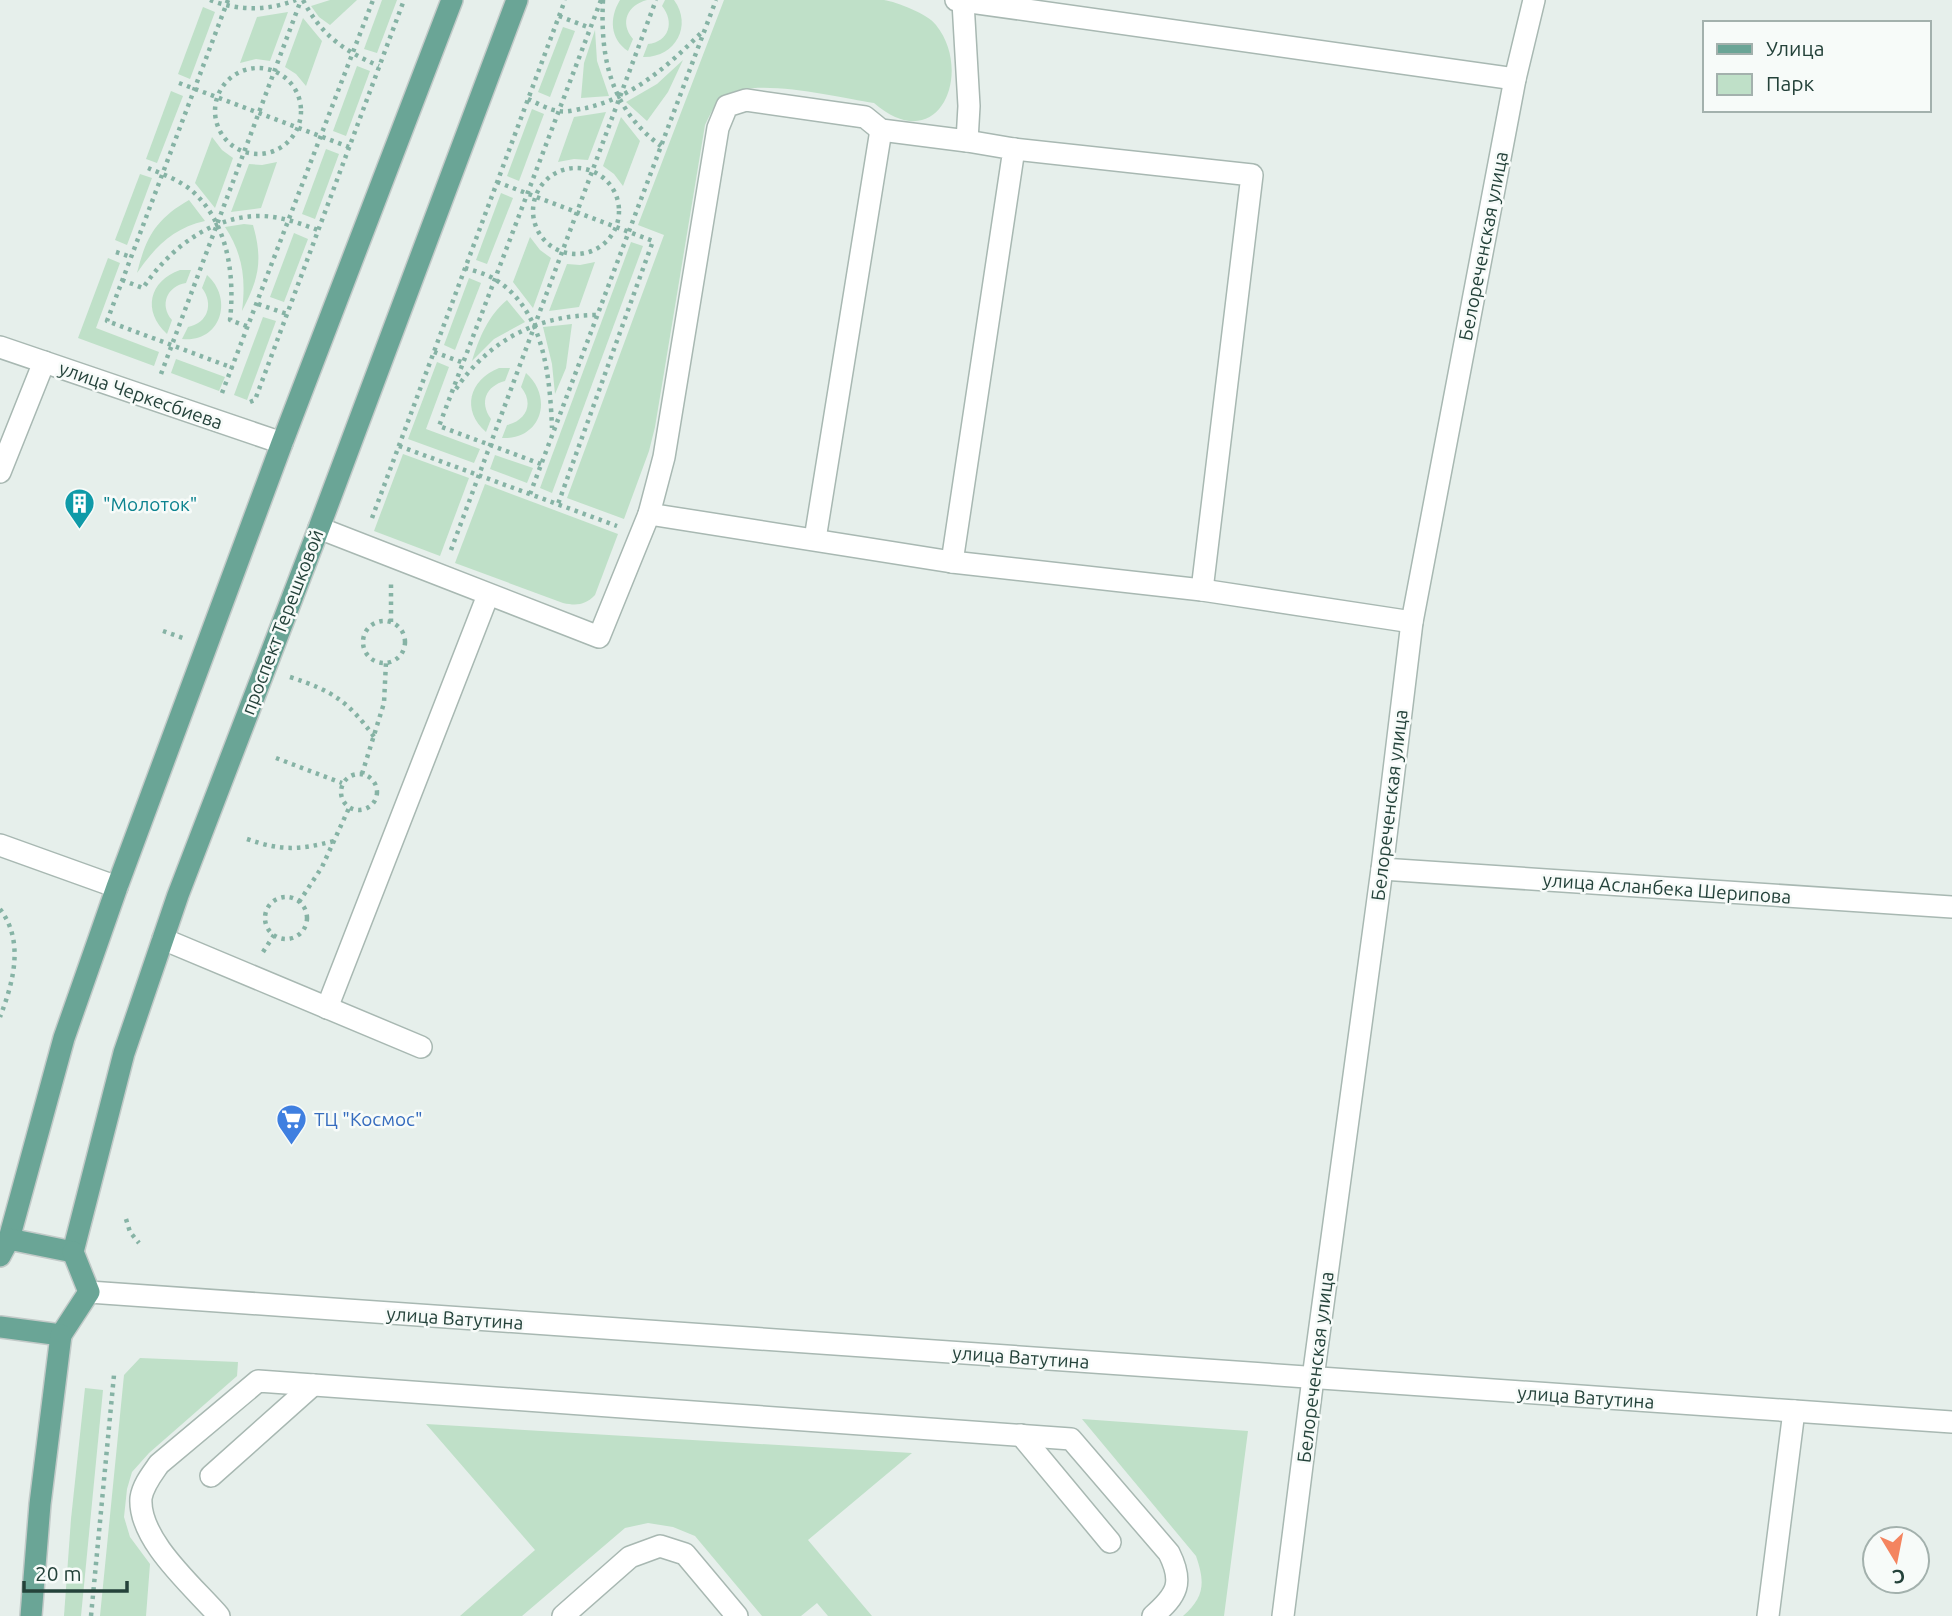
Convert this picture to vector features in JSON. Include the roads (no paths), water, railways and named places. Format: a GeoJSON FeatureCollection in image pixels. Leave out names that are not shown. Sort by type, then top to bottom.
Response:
{"type":"FeatureCollection","features":[{"type":"Feature","properties":{"kind":"main road"},"geometry":{"type":"LineString","coordinates":[[32,1616],[40,1504],[61,1335],[89,1292],[73,1252],[5,1247],[64,1038],[117,887],[282,443],[452,0]]}},
{"type":"Feature","properties":{"kind":"main road","name":"проспект Терешковой"},"geometry":{"type":"LineString","coordinates":[[73,1252],[124,1053],[163,939],[517,0]]}},
{"type":"Feature","properties":{"kind":"main road"},"geometry":{"type":"LineString","coordinates":[[0,1327],[61,1335]]}},
{"type":"Feature","properties":{"kind":"street","name":"Белореченская улица"},"geometry":{"type":"LineString","coordinates":[[1283,1616],[1412,622],[1515,79],[1534,0]]}},
{"type":"Feature","properties":{"kind":"street"},"geometry":{"type":"LineString","coordinates":[[967,141],[970,106],[959,1],[1515,79]]}},
{"type":"Feature","properties":{"kind":"street"},"geometry":{"type":"LineString","coordinates":[[319,528],[599,637],[649,514],[664,457],[718,128],[727,106],[746,100],[865,117],[881,130],[1014,149],[1252,175],[1202,590]]}},
{"type":"Feature","properties":{"kind":"street"},"geometry":{"type":"LineString","coordinates":[[815,539],[881,130]]}},
{"type":"Feature","properties":{"kind":"street"},"geometry":{"type":"LineString","coordinates":[[952,562],[1014,149]]}},
{"type":"Feature","properties":{"kind":"street","name":"улица Черкесбиева"},"geometry":{"type":"LineString","coordinates":[[0,347],[282,443]]}},
{"type":"Feature","properties":{"kind":"street"},"geometry":{"type":"LineString","coordinates":[[0,472],[44,362]]}},
{"type":"Feature","properties":{"kind":"street"},"geometry":{"type":"LineString","coordinates":[[649,514],[952,562],[1202,590],[1412,622]]}},
{"type":"Feature","properties":{"kind":"street"},"geometry":{"type":"LineString","coordinates":[[327,1008],[488,595]]}},
{"type":"Feature","properties":{"kind":"street"},"geometry":{"type":"LineString","coordinates":[[0,845],[117,887]]}},
{"type":"Feature","properties":{"kind":"street","name":"улица Асланбека Шерипова"},"geometry":{"type":"LineString","coordinates":[[1382,869],[1952,908]]}},
{"type":"Feature","properties":{"kind":"street"},"geometry":{"type":"LineString","coordinates":[[163,939],[421,1047]]}},
{"type":"Feature","properties":{"kind":"street","name":"улица Ватутина"},"geometry":{"type":"LineString","coordinates":[[89,1292],[1952,1422]]}},
{"type":"Feature","properties":{"kind":"street"},"geometry":{"type":"LineString","coordinates":[[219,1616],[156,1545],[146,1524],[141,1499],[148,1478],[159,1464],[258,1381],[1071,1439],[1168,1553],[1176,1568],[1177,1587],[1169,1602],[1153,1616]]}},
{"type":"Feature","properties":{"kind":"street"},"geometry":{"type":"LineString","coordinates":[[211,1476],[313,1385]]}},
{"type":"Feature","properties":{"kind":"street"},"geometry":{"type":"LineString","coordinates":[[1768,1616],[1794,1411]]}},
{"type":"Feature","properties":{"kind":"street"},"geometry":{"type":"LineString","coordinates":[[1021,1435],[1110,1542]]}},
{"type":"Feature","properties":{"kind":"street"},"geometry":{"type":"LineString","coordinates":[[563,1616],[630,1556],[660,1546],[685,1554],[737,1616]]}},
{"type":"Feature","properties":{"kind":"place","name":"\"Молоток\""},"geometry":{"type":"Point","coordinates":[80,531]}},
{"type":"Feature","properties":{"kind":"place","name":"ТЦ \"Космос\""},"geometry":{"type":"Point","coordinates":[291,1146]}}]}
